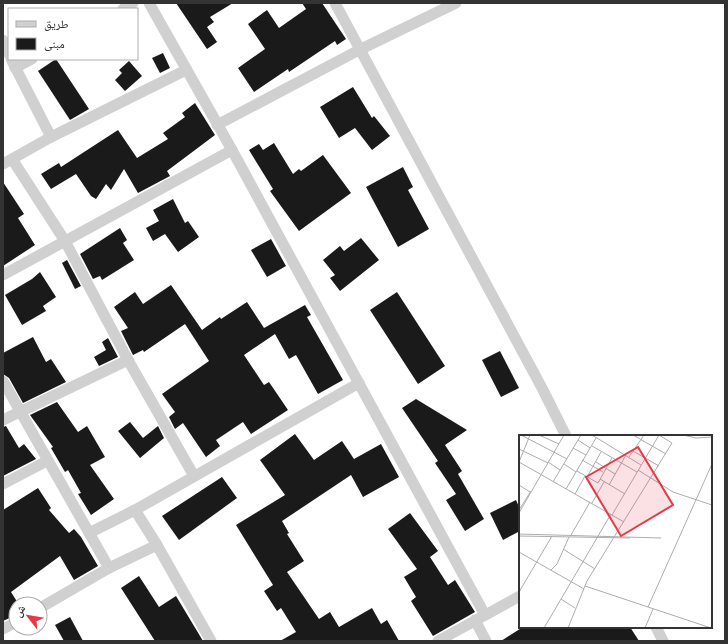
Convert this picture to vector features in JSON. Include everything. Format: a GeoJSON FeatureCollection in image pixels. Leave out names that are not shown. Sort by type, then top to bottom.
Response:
{"type":"FeatureCollection","features":[{"type":"Feature","properties":{"kind":"street"},"geometry":{"type":"LineString","coordinates":[[124,8],[133,3]]}},
{"type":"Feature","properties":{"kind":"street"},"geometry":{"type":"LineString","coordinates":[[149,3],[232,150],[359,384],[480,618],[486,641]]}},
{"type":"Feature","properties":{"kind":"street"},"geometry":{"type":"LineString","coordinates":[[335,3],[542,388],[566,435]]}},
{"type":"Feature","properties":{"kind":"street"},"geometry":{"type":"LineString","coordinates":[[217,125],[359,50],[456,3]]}},
{"type":"Feature","properties":{"kind":"street"},"geometry":{"type":"LineString","coordinates":[[3,40],[8,52]]}},
{"type":"Feature","properties":{"kind":"street"},"geometry":{"type":"LineString","coordinates":[[28,60],[13,64],[50,137]]}},
{"type":"Feature","properties":{"kind":"street"},"geometry":{"type":"LineString","coordinates":[[186,70],[50,137],[8,161],[65,241],[128,360],[194,476]]}},
{"type":"Feature","properties":{"kind":"street"},"geometry":{"type":"LineString","coordinates":[[3,275],[232,150]]}},
{"type":"Feature","properties":{"kind":"street"},"geometry":{"type":"LineString","coordinates":[[3,420],[128,360]]}},
{"type":"Feature","properties":{"kind":"street"},"geometry":{"type":"LineString","coordinates":[[3,381],[109,568]]}},
{"type":"Feature","properties":{"kind":"street"},"geometry":{"type":"LineString","coordinates":[[89,533],[135,510],[359,384]]}},
{"type":"Feature","properties":{"kind":"street"},"geometry":{"type":"LineString","coordinates":[[3,484],[47,461]]}},
{"type":"Feature","properties":{"kind":"street"},"geometry":{"type":"LineString","coordinates":[[135,510],[157,545],[211,641]]}},
{"type":"Feature","properties":{"kind":"street"},"geometry":{"type":"LineString","coordinates":[[48,603],[109,568],[157,545]]}},
{"type":"Feature","properties":{"kind":"street"},"geometry":{"type":"LineString","coordinates":[[438,641],[519,597]]}},
{"type":"Feature","properties":{"kind":"street"},"geometry":{"type":"LineString","coordinates":[[656,628],[663,641]]}},
{"type":"Feature","properties":{"kind":"building"},"geometry":{"type":"Polygon","coordinates":[[[176,3],[233,3],[210,17],[214,22],[207,27],[217,42],[207,49],[176,3]]]}},
{"type":"Feature","properties":{"kind":"building"},"geometry":{"type":"Polygon","coordinates":[[[302,3],[322,3],[346,39],[337,45],[335,41],[289,72],[288,69],[254,92],[238,68],[265,49],[248,24],[267,10],[279,28],[306,9],[302,3]]]}},
{"type":"Feature","properties":{"kind":"building"},"geometry":{"type":"Polygon","coordinates":[[[163,53],[170,68],[160,73],[152,58],[163,53]]]}},
{"type":"Feature","properties":{"kind":"building"},"geometry":{"type":"Polygon","coordinates":[[[57,60],[89,109],[70,120],[38,71],[57,60]]]}},
{"type":"Feature","properties":{"kind":"building"},"geometry":{"type":"Polygon","coordinates":[[[129,61],[142,76],[125,91],[115,80],[122,73],[119,70],[129,61]]]}},
{"type":"Feature","properties":{"kind":"building"},"geometry":{"type":"Polygon","coordinates":[[[353,87],[372,118],[374,116],[390,136],[372,150],[355,128],[339,138],[320,107],[353,87]]]}},
{"type":"Feature","properties":{"kind":"building"},"geometry":{"type":"Polygon","coordinates":[[[195,103],[215,135],[167,171],[170,176],[138,193],[124,169],[111,190],[106,184],[96,199],[91,196],[76,174],[51,189],[41,174],[59,163],[61,167],[118,130],[137,158],[168,139],[163,133],[185,117],[182,113],[195,103]]]}},
{"type":"Feature","properties":{"kind":"building"},"geometry":{"type":"Polygon","coordinates":[[[274,143],[293,174],[299,169],[301,171],[323,155],[351,193],[299,231],[270,191],[273,189],[249,150],[259,144],[263,150],[274,143]]]}},
{"type":"Feature","properties":{"kind":"building"},"geometry":{"type":"Polygon","coordinates":[[[403,167],[413,187],[408,190],[429,229],[398,247],[366,187],[403,167]]]}},
{"type":"Feature","properties":{"kind":"building"},"geometry":{"type":"Polygon","coordinates":[[[3,182],[24,214],[18,218],[35,245],[3,266],[3,182]]]}},
{"type":"Feature","properties":{"kind":"building"},"geometry":{"type":"Polygon","coordinates":[[[173,199],[185,223],[188,221],[199,237],[178,252],[165,234],[153,241],[146,228],[159,221],[153,210],[173,199]]]}},
{"type":"Feature","properties":{"kind":"building"},"geometry":{"type":"Polygon","coordinates":[[[120,228],[127,240],[123,243],[134,260],[102,280],[100,276],[93,279],[80,254],[120,228]]]}},
{"type":"Feature","properties":{"kind":"building"},"geometry":{"type":"Polygon","coordinates":[[[361,238],[379,260],[340,291],[330,278],[335,275],[323,260],[340,246],[344,251],[361,238]]]}},
{"type":"Feature","properties":{"kind":"building"},"geometry":{"type":"Polygon","coordinates":[[[271,239],[286,266],[267,277],[251,250],[271,239]]]}},
{"type":"Feature","properties":{"kind":"building"},"geometry":{"type":"Polygon","coordinates":[[[67,260],[81,286],[75,289],[62,263],[67,260]]]}},
{"type":"Feature","properties":{"kind":"building"},"geometry":{"type":"Polygon","coordinates":[[[40,272],[56,297],[43,306],[46,311],[22,325],[5,295],[32,279],[40,272]]]}},
{"type":"Feature","properties":{"kind":"building"},"geometry":{"type":"Polygon","coordinates":[[[171,285],[202,330],[220,317],[221,319],[247,302],[264,328],[305,305],[311,315],[307,317],[343,380],[318,394],[296,355],[289,359],[275,334],[244,355],[264,385],[269,382],[288,410],[251,434],[243,422],[216,440],[220,446],[206,457],[183,423],[175,429],[169,417],[175,412],[162,394],[209,361],[185,324],[144,352],[143,350],[133,355],[121,331],[128,328],[114,307],[135,292],[143,304],[171,285]]]}},
{"type":"Feature","properties":{"kind":"building"},"geometry":{"type":"Polygon","coordinates":[[[397,292],[445,366],[418,384],[370,310],[397,292]]]}},
{"type":"Feature","properties":{"kind":"building"},"geometry":{"type":"Polygon","coordinates":[[[33,337],[46,362],[51,359],[66,382],[23,403],[9,378],[3,374],[3,353],[33,337]]]}},
{"type":"Feature","properties":{"kind":"building"},"geometry":{"type":"Polygon","coordinates":[[[108,338],[118,357],[99,366],[94,357],[106,350],[102,342],[108,338]]]}},
{"type":"Feature","properties":{"kind":"building"},"geometry":{"type":"Polygon","coordinates":[[[500,351],[519,388],[501,397],[482,360],[500,351]]]}},
{"type":"Feature","properties":{"kind":"building"},"geometry":{"type":"Polygon","coordinates":[[[416,399],[467,430],[445,445],[462,471],[458,474],[484,519],[465,531],[446,500],[456,494],[435,463],[438,461],[402,408],[416,399]]]}},
{"type":"Feature","properties":{"kind":"building"},"geometry":{"type":"Polygon","coordinates":[[[57,402],[78,432],[87,426],[105,457],[90,465],[114,499],[91,515],[78,494],[81,493],[68,470],[65,472],[51,448],[53,447],[30,415],[57,402]]]}},
{"type":"Feature","properties":{"kind":"building"},"geometry":{"type":"Polygon","coordinates":[[[130,422],[143,438],[158,426],[164,438],[140,458],[118,431],[130,422]]]}},
{"type":"Feature","properties":{"kind":"building"},"geometry":{"type":"Polygon","coordinates":[[[6,426],[19,448],[24,444],[36,459],[3,476],[3,427],[6,426]]]}},
{"type":"Feature","properties":{"kind":"building"},"geometry":{"type":"Polygon","coordinates":[[[295,434],[314,460],[342,441],[354,459],[381,444],[399,477],[363,497],[351,475],[282,521],[289,533],[287,534],[304,561],[287,572],[319,619],[330,612],[339,627],[372,608],[381,624],[387,620],[399,641],[280,641],[296,632],[281,608],[277,611],[264,591],[273,585],[236,525],[285,495],[260,460],[295,434]]]}},
{"type":"Feature","properties":{"kind":"building"},"geometry":{"type":"Polygon","coordinates":[[[222,477],[237,498],[179,540],[162,516],[222,477]]]}},
{"type":"Feature","properties":{"kind":"building"},"geometry":{"type":"Polygon","coordinates":[[[38,488],[51,508],[49,510],[69,533],[74,529],[81,537],[98,566],[74,580],[60,556],[11,592],[14,596],[8,596],[8,619],[3,621],[3,510],[38,488]]]}},
{"type":"Feature","properties":{"kind":"building"},"geometry":{"type":"Polygon","coordinates":[[[516,500],[519,507],[519,532],[503,540],[490,513],[516,500]]]}},
{"type":"Feature","properties":{"kind":"building"},"geometry":{"type":"Polygon","coordinates":[[[410,513],[438,551],[430,557],[448,585],[455,580],[475,612],[433,636],[411,601],[416,597],[404,577],[417,569],[388,529],[410,513]]]}},
{"type":"Feature","properties":{"kind":"building"},"geometry":{"type":"Polygon","coordinates":[[[139,576],[159,607],[176,596],[203,641],[155,641],[121,588],[139,576]]]}},
{"type":"Feature","properties":{"kind":"building"},"geometry":{"type":"Polygon","coordinates":[[[70,617],[83,641],[64,641],[55,625],[70,617]]]}},
{"type":"Feature","properties":{"kind":"building"},"geometry":{"type":"Polygon","coordinates":[[[521,628],[631,628],[639,641],[501,641],[521,628]]]}}]}
